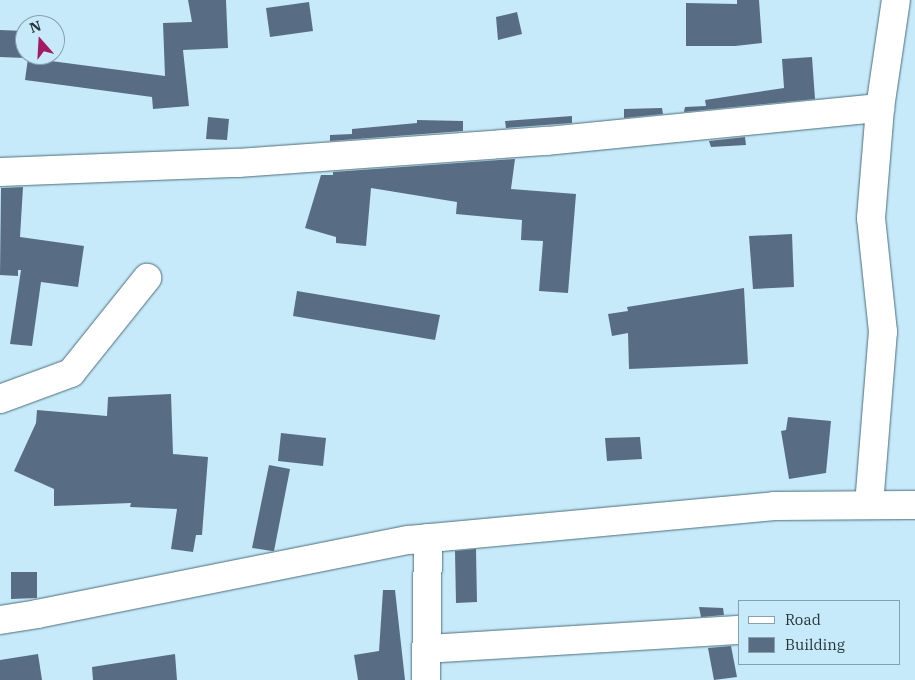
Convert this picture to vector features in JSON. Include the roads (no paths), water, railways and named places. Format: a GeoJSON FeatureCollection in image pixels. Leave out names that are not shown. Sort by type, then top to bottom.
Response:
{"type":"FeatureCollection","features":[{"type":"Feature","properties":{"kind":"street"},"geometry":{"type":"LineString","coordinates":[[869,505],[882,332],[870,218],[880,108],[896,0]]}},
{"type":"Feature","properties":{"kind":"street"},"geometry":{"type":"LineString","coordinates":[[0,172],[238,163],[547,141],[880,108]]}},
{"type":"Feature","properties":{"kind":"street"},"geometry":{"type":"LineString","coordinates":[[0,399],[71,373],[147,278]]}},
{"type":"Feature","properties":{"kind":"street"},"geometry":{"type":"LineString","coordinates":[[0,620],[409,540],[774,506],[915,504]]}},
{"type":"Feature","properties":{"kind":"street"},"geometry":{"type":"LineString","coordinates":[[426,680],[428,538]]}},
{"type":"Feature","properties":{"kind":"street"},"geometry":{"type":"LineString","coordinates":[[426,649],[738,630]]}}]}
